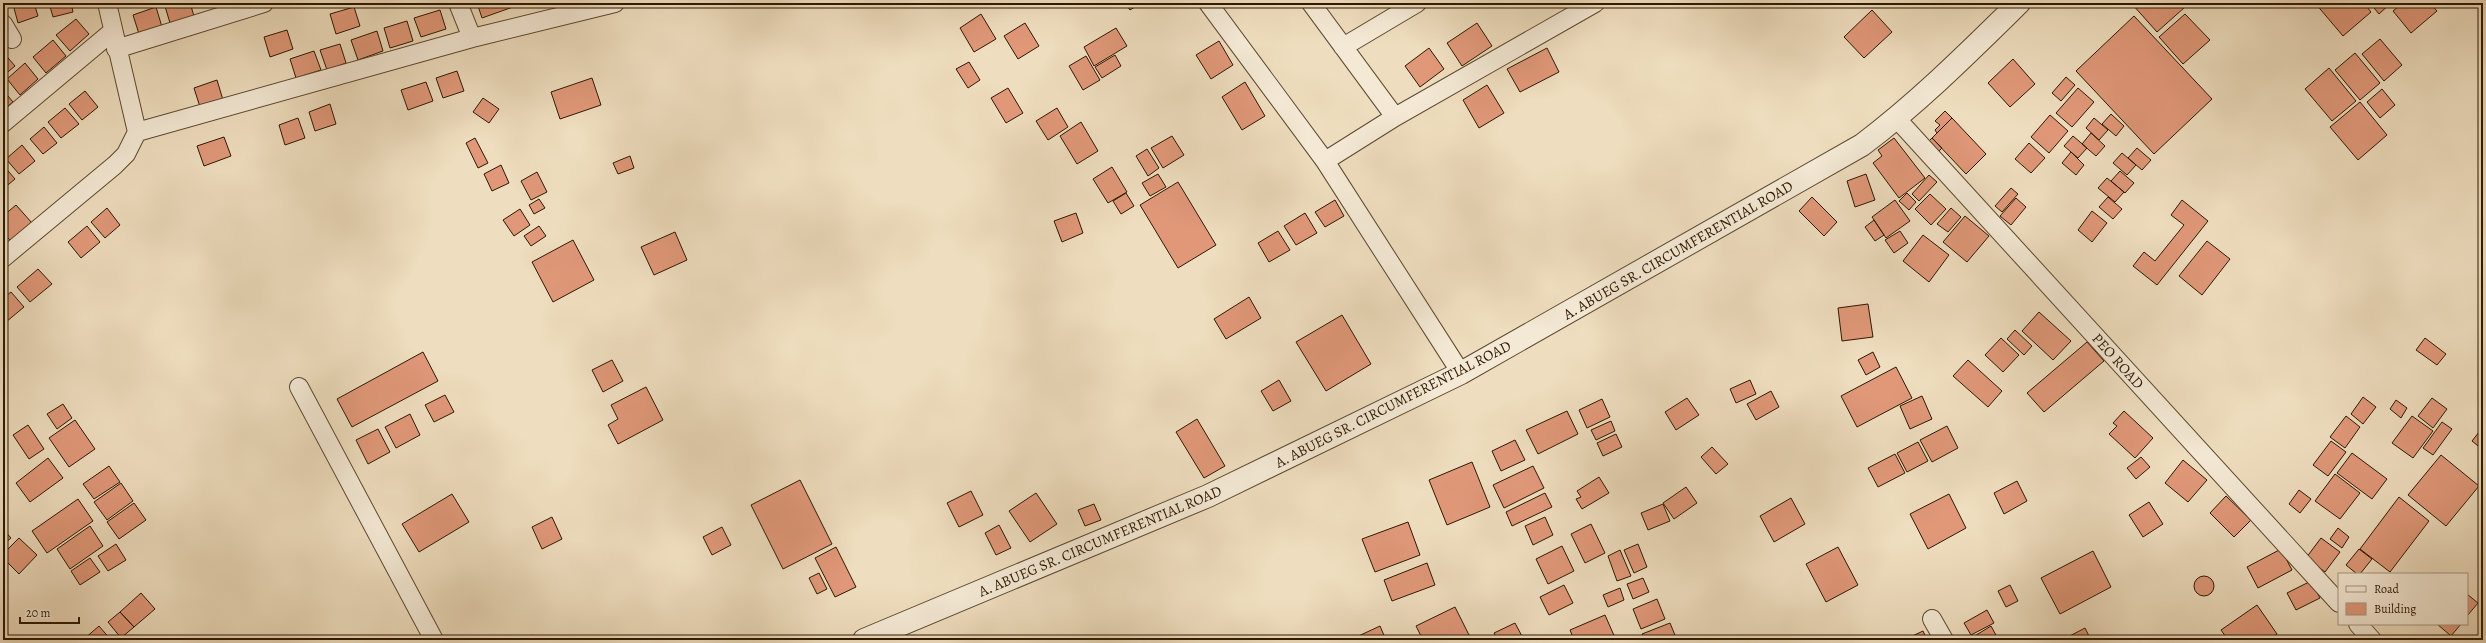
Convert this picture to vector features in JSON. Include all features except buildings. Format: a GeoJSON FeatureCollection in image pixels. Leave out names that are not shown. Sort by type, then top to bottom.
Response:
{"type":"FeatureCollection","features":[{"type":"Feature","properties":{"kind":"street"},"geometry":{"type":"LineString","coordinates":[[3,258],[126,154],[136,132],[116,49],[107,3]]}},
{"type":"Feature","properties":{"kind":"street"},"geometry":{"type":"LineString","coordinates":[[116,49],[264,3]]}},
{"type":"Feature","properties":{"kind":"street"},"geometry":{"type":"LineString","coordinates":[[458,3],[472,38]]}},
{"type":"Feature","properties":{"kind":"street"},"geometry":{"type":"LineString","coordinates":[[136,132],[580,7],[615,3]]}},
{"type":"Feature","properties":{"kind":"street"},"geometry":{"type":"LineString","coordinates":[[1208,3],[1325,161],[1461,373]]}},
{"type":"Feature","properties":{"kind":"street"},"geometry":{"type":"LineString","coordinates":[[1311,3],[1395,117]]}},
{"type":"Feature","properties":{"kind":"street"},"geometry":{"type":"LineString","coordinates":[[1325,161],[1395,117],[1595,3]]}},
{"type":"Feature","properties":{"kind":"street","name":"A. ABUEG SR. CIRCUMFERENTIAL ROAD"},"geometry":{"type":"LineString","coordinates":[[864,640],[1208,496],[1461,373],[1862,145],[1897,118],[2019,3]]}},
{"type":"Feature","properties":{"kind":"street"},"geometry":{"type":"LineString","coordinates":[[1343,47],[1413,4]]}},
{"type":"Feature","properties":{"kind":"street"},"geometry":{"type":"LineString","coordinates":[[3,123],[113,31]]}},
{"type":"Feature","properties":{"kind":"street","name":"PEO ROAD"},"geometry":{"type":"LineString","coordinates":[[1897,118],[2338,602]]}},
{"type":"Feature","properties":{"kind":"street"},"geometry":{"type":"LineString","coordinates":[[299,387],[434,640]]}},
{"type":"Feature","properties":{"kind":"street"},"geometry":{"type":"LineString","coordinates":[[1932,618],[1944,640]]}},
{"type":"Feature","properties":{"kind":"street"},"geometry":{"type":"LineString","coordinates":[[2359,625],[2372,640]]}}]}
